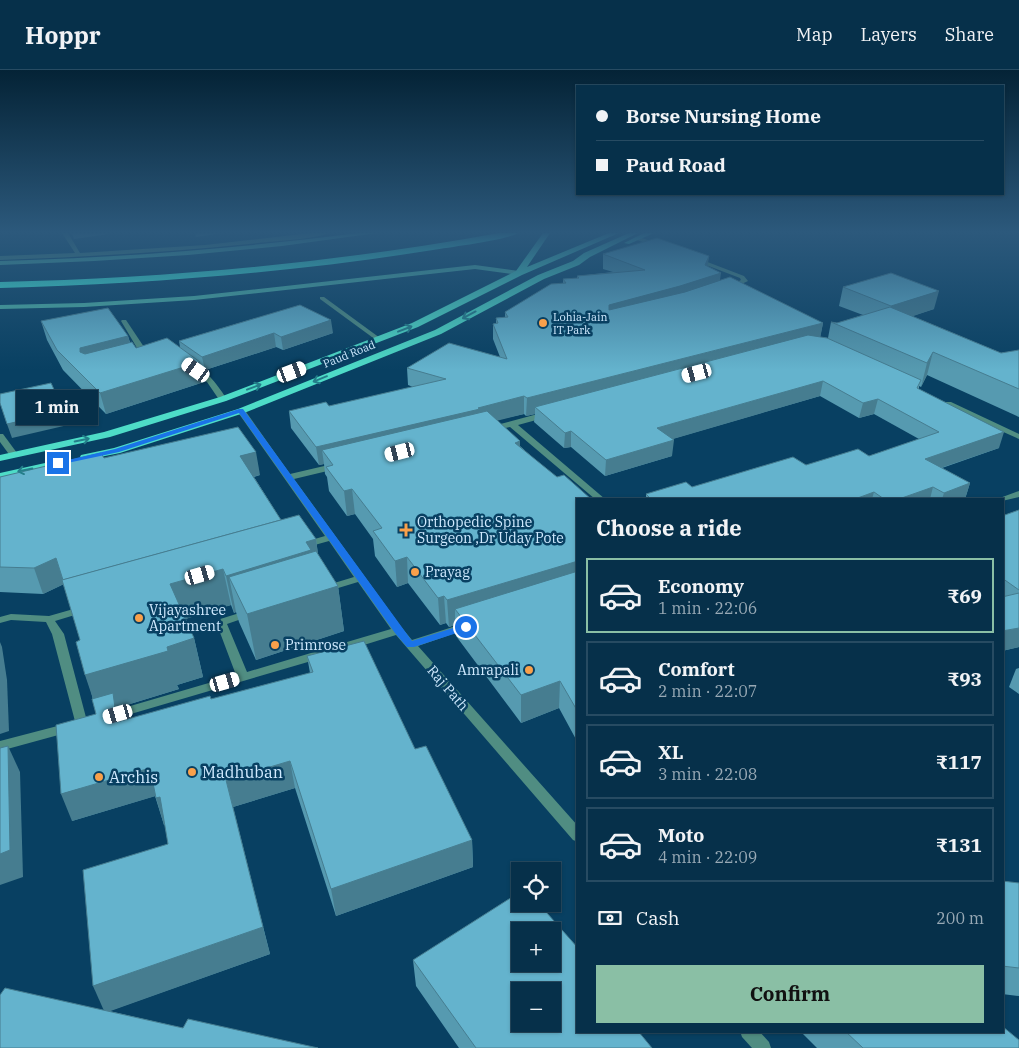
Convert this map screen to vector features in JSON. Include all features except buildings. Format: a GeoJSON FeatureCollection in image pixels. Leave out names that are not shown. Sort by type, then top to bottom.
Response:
{"type":"FeatureCollection","features":[{"type":"Feature","properties":{"kind":"highway"},"geometry":{"type":"LineString","coordinates":[[0,286],[161,279]]}},
{"type":"Feature","properties":{"kind":"main road","name":"Paud Road"},"geometry":{"type":"LineString","coordinates":[[0,458],[106,435],[223,399],[415,325],[508,279]]}},
{"type":"Feature","properties":{"kind":"main road","name":"Paud Road"},"geometry":{"type":"LineString","coordinates":[[0,476],[116,451],[241,411],[438,332],[538,279]]}},
{"type":"Feature","properties":{"kind":"main road"},"geometry":{"type":"LineString","coordinates":[[223,399],[241,411]]}},
{"type":"Feature","properties":{"kind":"street"},"geometry":{"type":"LineString","coordinates":[[0,307],[84,305],[194,298],[369,279]]}},
{"type":"Feature","properties":{"kind":"street"},"geometry":{"type":"LineString","coordinates":[[724,290],[745,281],[743,279]]}},
{"type":"Feature","properties":{"kind":"street"},"geometry":{"type":"LineString","coordinates":[[322,298],[378,339]]}},
{"type":"Feature","properties":{"kind":"street"},"geometry":{"type":"LineString","coordinates":[[124,321],[149,355],[136,358]]}},
{"type":"Feature","properties":{"kind":"street"},"geometry":{"type":"LineString","coordinates":[[189,365],[210,380],[223,399]]}},
{"type":"Feature","properties":{"kind":"street"},"geometry":{"type":"LineString","coordinates":[[940,401],[1019,437]]}},
{"type":"Feature","properties":{"kind":"street","name":"Raj Path"},"geometry":{"type":"LineString","coordinates":[[241,411],[398,631],[576,834]]}},
{"type":"Feature","properties":{"kind":"street"},"geometry":{"type":"LineString","coordinates":[[484,431],[559,411]]}},
{"type":"Feature","properties":{"kind":"street"},"geometry":{"type":"LineString","coordinates":[[512,424],[600,498]]}},
{"type":"Feature","properties":{"kind":"street"},"geometry":{"type":"LineString","coordinates":[[0,436],[14,455]]}},
{"type":"Feature","properties":{"kind":"street"},"geometry":{"type":"LineString","coordinates":[[289,477],[344,465]]}},
{"type":"Feature","properties":{"kind":"street"},"geometry":{"type":"LineString","coordinates":[[1004,498],[1019,494]]}},
{"type":"Feature","properties":{"kind":"street"},"geometry":{"type":"LineString","coordinates":[[294,548],[331,537]]}},
{"type":"Feature","properties":{"kind":"street"},"geometry":{"type":"LineString","coordinates":[[314,593],[361,578]]}},
{"type":"Feature","properties":{"kind":"street"},"geometry":{"type":"LineString","coordinates":[[0,620],[11,617],[49,619],[96,605]]}},
{"type":"Feature","properties":{"kind":"street"},"geometry":{"type":"LineString","coordinates":[[243,677],[221,622],[258,610]]}},
{"type":"Feature","properties":{"kind":"street"},"geometry":{"type":"LineString","coordinates":[[49,619],[58,634],[82,725]]}},
{"type":"Feature","properties":{"kind":"street"},"geometry":{"type":"LineString","coordinates":[[410,645],[475,624]]}},
{"type":"Feature","properties":{"kind":"street"},"geometry":{"type":"LineString","coordinates":[[0,746],[82,725],[398,631]]}},
{"type":"Feature","properties":{"kind":"street"},"geometry":{"type":"LineString","coordinates":[[750,1033],[762,1048]]}},
{"type":"Feature","properties":{"kind":"place","name":"Lohia-Jain IT Park"},"geometry":{"type":"Point","coordinates":[543,323]}},
{"type":"Feature","properties":{"kind":"place","name":"Orthopedic Spine Surgeon ,Dr Uday Pote"},"geometry":{"type":"Point","coordinates":[406,530]}},
{"type":"Feature","properties":{"kind":"place","name":"Prayag"},"geometry":{"type":"Point","coordinates":[415,572]}},
{"type":"Feature","properties":{"kind":"place","name":"Vijayashree Apartment"},"geometry":{"type":"Point","coordinates":[139,618]}},
{"type":"Feature","properties":{"kind":"place","name":"Primrose"},"geometry":{"type":"Point","coordinates":[275,645]}},
{"type":"Feature","properties":{"kind":"place","name":"Amrapali"},"geometry":{"type":"Point","coordinates":[529,670]}},
{"type":"Feature","properties":{"kind":"place","name":"Madhuban"},"geometry":{"type":"Point","coordinates":[192,772]}},
{"type":"Feature","properties":{"kind":"place","name":"Archis"},"geometry":{"type":"Point","coordinates":[99,777]}},
{"type":"Feature","properties":{"kind":"route"},"geometry":{"type":"LineString","coordinates":[[58,463],[116,451],[241,411],[398,631],[410,645],[466,627]]}}]}
